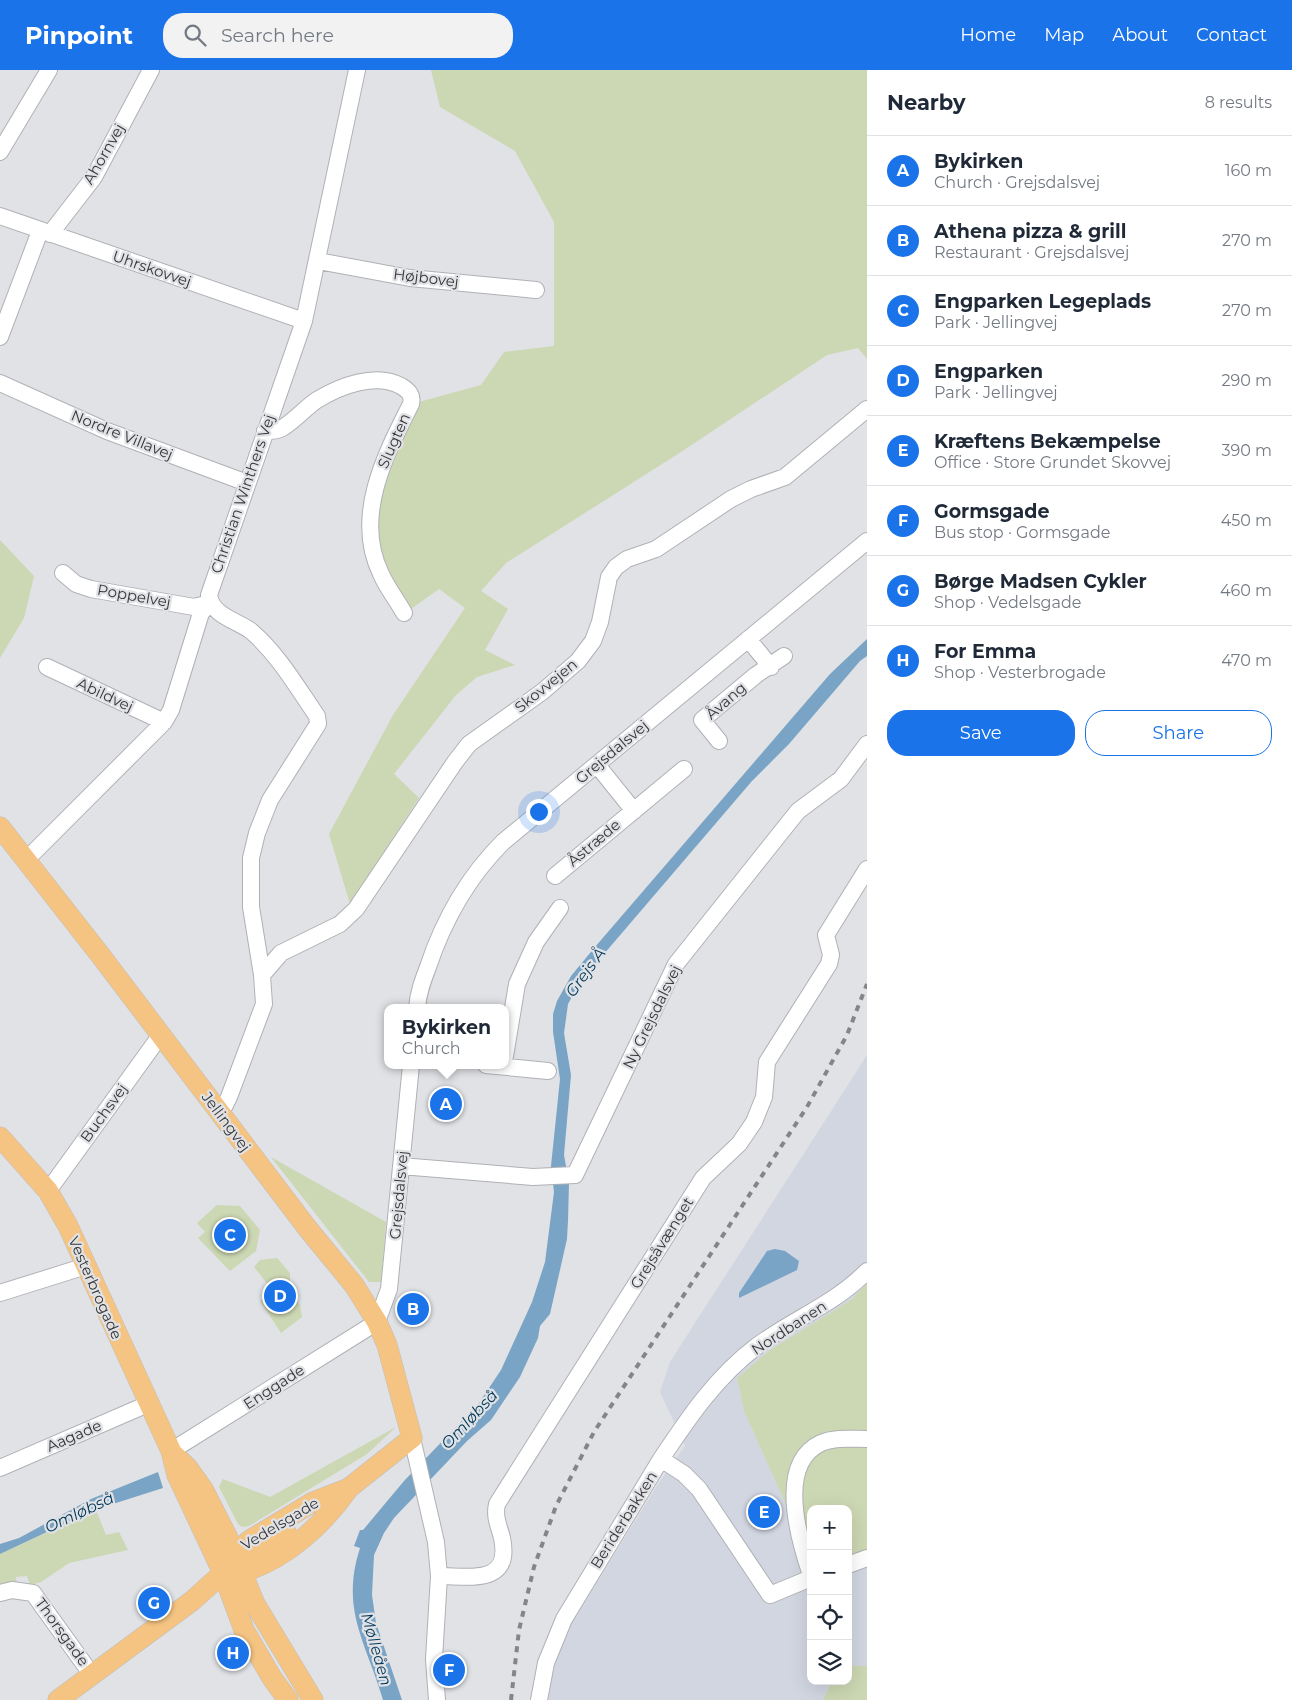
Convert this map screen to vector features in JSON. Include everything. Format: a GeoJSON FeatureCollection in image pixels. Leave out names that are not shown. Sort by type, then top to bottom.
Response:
{"type":"FeatureCollection","features":[{"type":"Feature","properties":{"kind":"main road","name":"Jellingvej"},"geometry":{"type":"LineString","coordinates":[[0,827],[107,963],[220,1115],[354,1284],[377,1322],[394,1366],[415,1447]]}},
{"type":"Feature","properties":{"kind":"main road","name":"Vesterbrogade"},"geometry":{"type":"LineString","coordinates":[[0,1137],[48,1191],[68,1226],[171,1452],[177,1475],[232,1573],[258,1610],[310,1699]]}},
{"type":"Feature","properties":{"kind":"main road","name":"Vedelsgade"},"geometry":{"type":"LineString","coordinates":[[58,1700],[232,1573],[234,1554],[250,1540],[313,1502],[349,1488],[415,1447]]}},
{"type":"Feature","properties":{"kind":"main road","name":"Vesterbrogade"},"geometry":{"type":"LineString","coordinates":[[171,1452],[188,1468],[203,1489],[234,1554]]}},
{"type":"Feature","properties":{"kind":"main road"},"geometry":{"type":"LineString","coordinates":[[232,1573],[259,1551],[349,1488]]}},
{"type":"Feature","properties":{"kind":"main road","name":"Vesterbrogade"},"geometry":{"type":"LineString","coordinates":[[232,1573],[234,1607],[258,1654],[288,1700]]}},
{"type":"Feature","properties":{"kind":"street"},"geometry":{"type":"LineString","coordinates":[[0,152],[49,70]]}},
{"type":"Feature","properties":{"kind":"street","name":"Ahornvej"},"geometry":{"type":"LineString","coordinates":[[0,337],[45,232],[94,177],[151,70]]}},
{"type":"Feature","properties":{"kind":"street","name":"Christian Winthers Vej"},"geometry":{"type":"LineString","coordinates":[[26,860],[164,722],[171,710],[201,614],[210,603],[210,588],[304,321],[357,70]]}},
{"type":"Feature","properties":{"kind":"street","name":"Uhrskovvej"},"geometry":{"type":"LineString","coordinates":[[0,216],[304,321]]}},
{"type":"Feature","properties":{"kind":"street","name":"Højbovej"},"geometry":{"type":"LineString","coordinates":[[318,261],[410,278],[536,290]]}},
{"type":"Feature","properties":{"kind":"street","name":"Slugten"},"geometry":{"type":"LineString","coordinates":[[265,431],[280,429],[318,400],[368,381],[381,379],[396,383],[409,391],[412,398],[410,404],[381,464],[374,493],[370,526],[373,552],[380,574],[404,613]]}},
{"type":"Feature","properties":{"kind":"street","name":"Nordre Villavej"},"geometry":{"type":"LineString","coordinates":[[0,383],[107,431],[247,484]]}},
{"type":"Feature","properties":{"kind":"street","name":"Skovvejen"},"geometry":{"type":"LineString","coordinates":[[262,975],[281,953],[340,924],[356,909],[469,744],[542,692],[578,661],[593,641],[600,622],[609,577],[616,567],[627,559],[656,549],[738,496],[785,477],[867,409]]}},
{"type":"Feature","properties":{"kind":"street","name":"Grejsdalsvej"},"geometry":{"type":"LineString","coordinates":[[418,1004],[421,988],[447,917],[483,862],[503,842],[867,541]]}},
{"type":"Feature","properties":{"kind":"street","name":"Poppelvej"},"geometry":{"type":"LineString","coordinates":[[63,573],[76,584],[91,589],[194,607],[210,603]]}},
{"type":"Feature","properties":{"kind":"street"},"geometry":{"type":"LineString","coordinates":[[210,603],[219,612],[250,630],[268,648],[317,716],[318,724],[270,800],[262,817],[251,858],[251,907],[262,975],[264,1004],[259,1022],[229,1098],[220,1115]]}},
{"type":"Feature","properties":{"kind":"street","name":"Åvang"},"geometry":{"type":"LineString","coordinates":[[719,741],[702,720],[756,675],[777,662],[748,639]]}},
{"type":"Feature","properties":{"kind":"street","name":"Abildvej"},"geometry":{"type":"LineString","coordinates":[[47,667],[164,722]]}},
{"type":"Feature","properties":{"kind":"street","name":"Ny Grejsdalsvej"},"geometry":{"type":"LineString","coordinates":[[401,1166],[572,1177],[578,1171],[676,964],[798,811],[841,779],[867,744]]}},
{"type":"Feature","properties":{"kind":"street","name":"Åstræde"},"geometry":{"type":"LineString","coordinates":[[597,765],[634,811]]}},
{"type":"Feature","properties":{"kind":"street","name":"Åstræde"},"geometry":{"type":"LineString","coordinates":[[555,876],[684,769]]}},
{"type":"Feature","properties":{"kind":"street","name":"Grejsåvænget"},"geometry":{"type":"LineString","coordinates":[[438,1576],[486,1577],[496,1571],[502,1560],[504,1547],[495,1514],[497,1504],[704,1178],[739,1144],[754,1122],[764,1097],[768,1062],[830,964],[826,935],[867,869]]}},
{"type":"Feature","properties":{"kind":"street"},"geometry":{"type":"LineString","coordinates":[[509,1033],[517,984],[536,942],[560,908]]}},
{"type":"Feature","properties":{"kind":"street","name":"Buchsvej"},"geometry":{"type":"LineString","coordinates":[[48,1191],[160,1036]]}},
{"type":"Feature","properties":{"kind":"street"},"geometry":{"type":"LineString","coordinates":[[509,1064],[548,1071]]}},
{"type":"Feature","properties":{"kind":"street","name":"Grejsdalsvej"},"geometry":{"type":"LineString","coordinates":[[377,1322],[389,1290],[411,1069]]}},
{"type":"Feature","properties":{"kind":"street"},"geometry":{"type":"LineString","coordinates":[[0,1293],[86,1266]]}},
{"type":"Feature","properties":{"kind":"street","name":"Nordbanen"},"geometry":{"type":"LineString","coordinates":[[661,1459],[699,1403],[720,1378],[758,1346],[828,1303],[867,1271]]}},
{"type":"Feature","properties":{"kind":"street","name":"Enggade"},"geometry":{"type":"LineString","coordinates":[[171,1452],[377,1322]]}},
{"type":"Feature","properties":{"kind":"street","name":"Aagade"},"geometry":{"type":"LineString","coordinates":[[0,1468],[148,1404]]}},
{"type":"Feature","properties":{"kind":"street"},"geometry":{"type":"LineString","coordinates":[[807,1561],[794,1507],[794,1485],[804,1457],[820,1444],[840,1439],[867,1439]]}},
{"type":"Feature","properties":{"kind":"street"},"geometry":{"type":"LineString","coordinates":[[415,1447],[436,1542],[438,1576],[434,1659],[437,1700]]}},
{"type":"Feature","properties":{"kind":"street","name":"Beriderbakken"},"geometry":{"type":"LineString","coordinates":[[539,1700],[546,1663],[564,1618],[661,1459],[684,1474],[699,1489],[770,1595],[807,1579]]}},
{"type":"Feature","properties":{"kind":"street"},"geometry":{"type":"LineString","coordinates":[[852,1564],[867,1558]]}},
{"type":"Feature","properties":{"kind":"street","name":"Thorsgade"},"geometry":{"type":"LineString","coordinates":[[0,1593],[12,1590],[33,1592],[92,1675]]}},
{"type":"Feature","properties":{"kind":"shaded area"},"geometry":{"type":"Polygon","coordinates":[[[867,1055],[867,1283],[851,1300],[770,1350],[737,1378],[744,1411],[807,1552],[807,1685],[830,1685],[823,1700],[548,1700],[554,1665],[568,1629],[660,1481],[685,1446],[660,1392],[670,1362],[867,1055]]]}},
{"type":"Feature","properties":{"kind":"shaded area"},"geometry":{"type":"Polygon","coordinates":[[[867,1557],[867,1666],[852,1666],[852,1561],[867,1557]]]}},
{"type":"Feature","properties":{"kind":"green space"},"geometry":{"type":"Polygon","coordinates":[[[431,70],[867,70],[867,359],[858,348],[827,355],[681,452],[506,563],[481,591],[508,609],[485,650],[515,665],[477,677],[456,695],[394,774],[419,798],[350,904],[329,834],[393,715],[465,608],[439,589],[411,609],[398,594],[387,576],[382,564],[378,541],[378,514],[388,465],[419,402],[481,385],[504,352],[554,346],[554,222],[515,151],[440,107],[431,70]]]}},
{"type":"Feature","properties":{"kind":"green space"},"geometry":{"type":"Polygon","coordinates":[[[0,540],[34,576],[24,618],[0,658],[0,540]]]}},
{"type":"Feature","properties":{"kind":"green space"},"geometry":{"type":"Polygon","coordinates":[[[271,1157],[386,1222],[381,1282],[369,1282],[271,1157]]]}},
{"type":"Feature","properties":{"kind":"green space"},"geometry":{"type":"Polygon","coordinates":[[[217,1205],[240,1206],[260,1230],[256,1251],[230,1271],[198,1238],[205,1232],[197,1223],[217,1205]]]}},
{"type":"Feature","properties":{"kind":"green space"},"geometry":{"type":"Polygon","coordinates":[[[277,1258],[290,1273],[290,1291],[300,1305],[302,1317],[281,1333],[260,1301],[273,1291],[254,1267],[260,1260],[277,1258]]]}},
{"type":"Feature","properties":{"kind":"green space"},"geometry":{"type":"Polygon","coordinates":[[[867,1283],[867,1557],[852,1561],[852,1505],[807,1505],[807,1552],[744,1411],[737,1378],[770,1350],[851,1300],[867,1283]]]}},
{"type":"Feature","properties":{"kind":"green space"},"geometry":{"type":"Polygon","coordinates":[[[396,1427],[367,1454],[249,1526],[242,1527],[238,1524],[219,1487],[223,1479],[270,1497],[396,1427]]]}},
{"type":"Feature","properties":{"kind":"green space"},"geometry":{"type":"Polygon","coordinates":[[[96,1510],[106,1535],[119,1532],[128,1550],[69,1563],[41,1582],[30,1585],[27,1576],[16,1577],[17,1585],[0,1588],[0,1554],[96,1510]]]}},
{"type":"Feature","properties":{"kind":"green space"},"geometry":{"type":"Polygon","coordinates":[[[852,1666],[867,1666],[867,1700],[823,1700],[830,1685],[852,1685],[852,1666]]]}},
{"type":"Feature","properties":{"kind":"water"},"geometry":{"type":"Polygon","coordinates":[[[867,639],[867,656],[860,661],[789,744],[752,781],[580,982],[568,1004],[564,1033],[571,1075],[564,1155],[569,1183],[567,1239],[550,1314],[540,1326],[538,1338],[520,1377],[491,1420],[467,1441],[394,1518],[384,1533],[374,1555],[372,1595],[376,1623],[402,1700],[383,1700],[363,1643],[354,1608],[355,1570],[360,1548],[354,1546],[360,1530],[363,1530],[404,1481],[479,1403],[501,1370],[532,1302],[545,1262],[554,1192],[551,1166],[560,1079],[553,1032],[553,1014],[557,1001],[571,976],[595,947],[830,674],[867,639]]]}},
{"type":"Feature","properties":{"kind":"water"},"geometry":{"type":"Polygon","coordinates":[[[775,1249],[785,1251],[799,1261],[797,1270],[739,1298],[739,1293],[767,1251],[775,1249]]]}},
{"type":"Feature","properties":{"kind":"water","name":"Omløbså"},"geometry":{"type":"Polygon","coordinates":[[[158,1472],[163,1488],[94,1510],[0,1554],[0,1544],[19,1538],[91,1499],[158,1472]]]}},
{"type":"Feature","properties":{"kind":"railway"},"geometry":{"type":"LineString","coordinates":[[511,1700],[519,1630],[534,1567],[556,1506],[594,1432],[807,1107],[847,1035],[867,984]]}},
{"type":"Feature","properties":{"kind":"place","name":"Bykirken"},"geometry":{"type":"Point","coordinates":[446,1104]}},
{"type":"Feature","properties":{"kind":"place","name":"Engparken Legeplads"},"geometry":{"type":"Point","coordinates":[230,1235]}},
{"type":"Feature","properties":{"kind":"place","name":"Engparken"},"geometry":{"type":"Point","coordinates":[280,1296]}},
{"type":"Feature","properties":{"kind":"place","name":"Athena pizza & grill"},"geometry":{"type":"Point","coordinates":[413,1309]}},
{"type":"Feature","properties":{"kind":"place","name":"Kræftens Bekæmpelse"},"geometry":{"type":"Point","coordinates":[764,1512]}},
{"type":"Feature","properties":{"kind":"place","name":"Børge Madsen Cykler"},"geometry":{"type":"Point","coordinates":[154,1603]}},
{"type":"Feature","properties":{"kind":"place","name":"For Emma"},"geometry":{"type":"Point","coordinates":[233,1653]}},
{"type":"Feature","properties":{"kind":"place","name":"Gormsgade"},"geometry":{"type":"Point","coordinates":[449,1670]}},
{"type":"Feature","properties":{"kind":"water label","name":"Grejs Å"},"geometry":{"type":"Point","coordinates":[585,972]}},
{"type":"Feature","properties":{"kind":"water label","name":"Mølleåen"},"geometry":{"type":"Point","coordinates":[377,1649]}}]}
